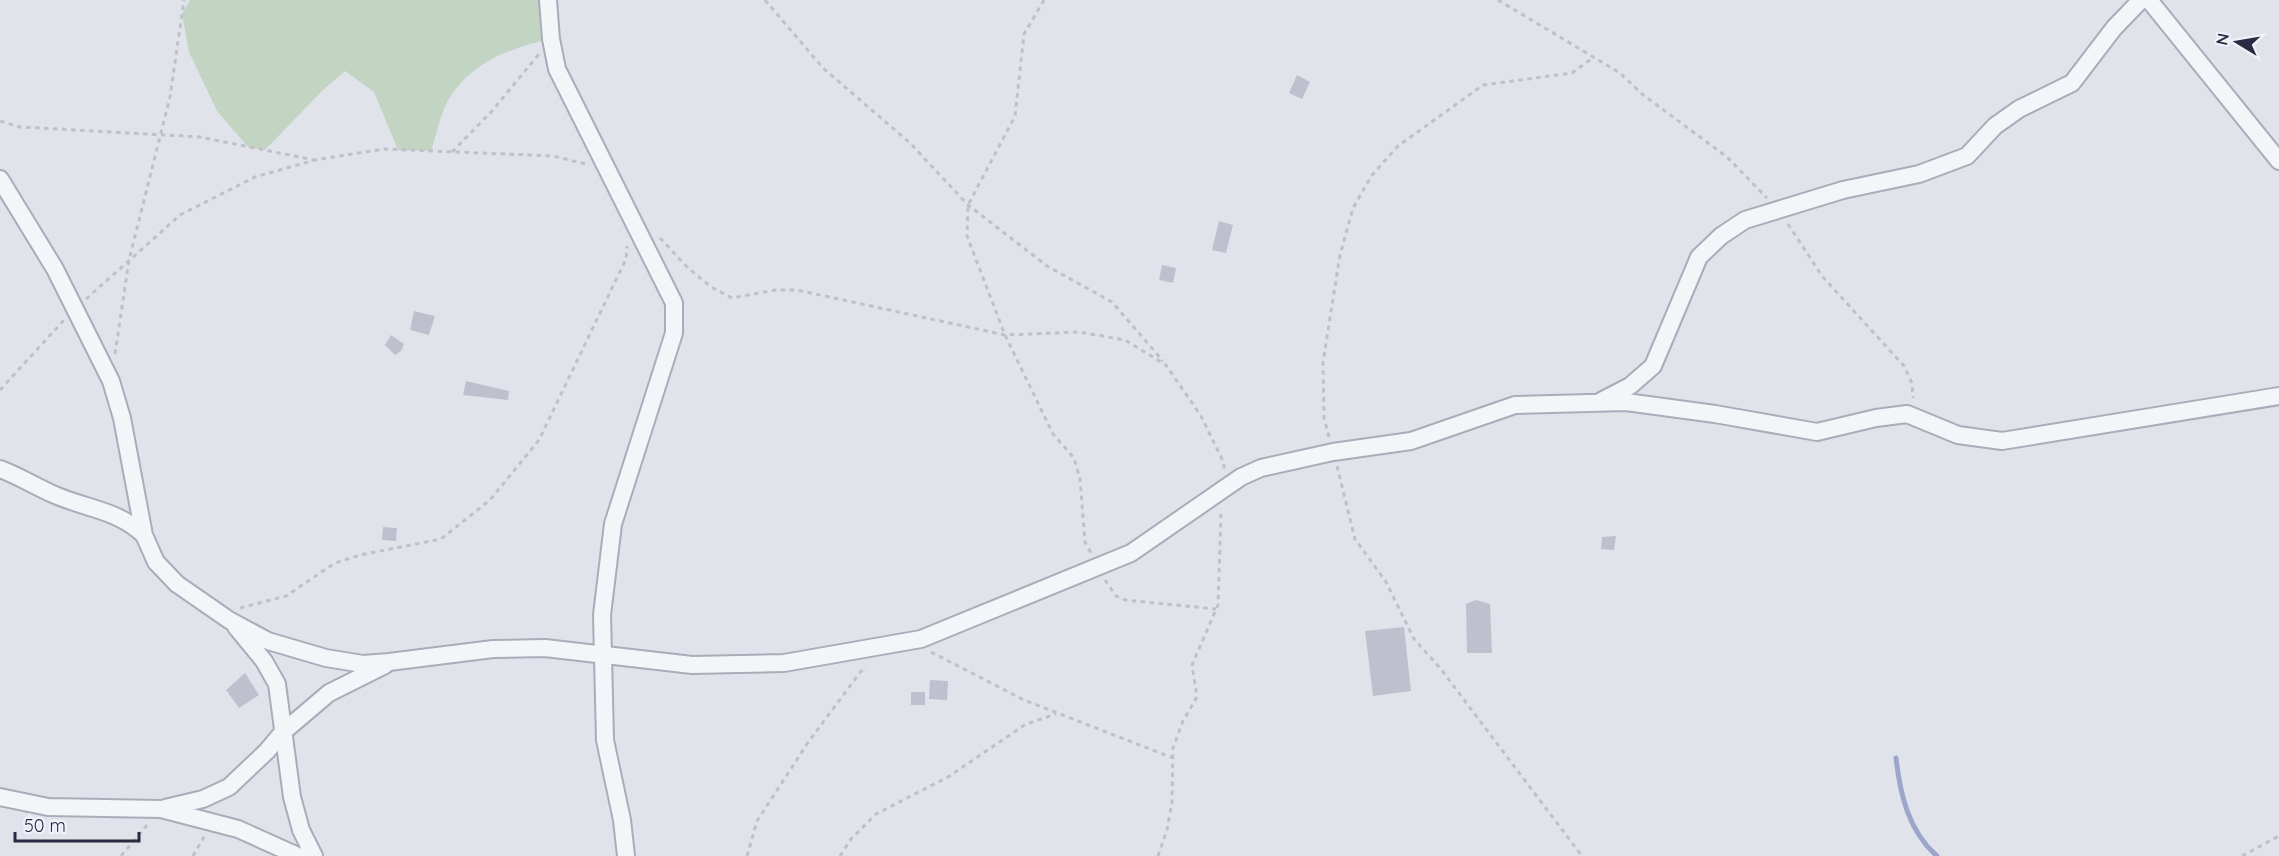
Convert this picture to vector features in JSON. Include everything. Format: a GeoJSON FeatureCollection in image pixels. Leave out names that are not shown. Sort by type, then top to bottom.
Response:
{"type":"FeatureCollection","features":[{"type":"Feature","properties":{"kind":"street"},"geometry":{"type":"LineString","coordinates":[[548,0],[551,39],[557,69],[674,303],[674,333],[613,524],[602,615],[605,740],[622,820],[626,856]]}},
{"type":"Feature","properties":{"kind":"street"},"geometry":{"type":"LineString","coordinates":[[1598,403],[1630,386],[1653,366],[1699,257],[1721,236],[1745,220],[1844,190],[1919,174],[1967,156],[1995,126],[2019,109],[2072,82],[2114,28],[2141,0]]}},
{"type":"Feature","properties":{"kind":"street"},"geometry":{"type":"LineString","coordinates":[[2149,0],[2279,161]]}},
{"type":"Feature","properties":{"kind":"street"},"geometry":{"type":"LineString","coordinates":[[0,179],[55,269],[111,381],[122,418],[144,535],[156,562],[177,584],[229,620],[268,641],[326,658],[363,664],[494,649],[545,648],[692,665],[784,663],[913,640],[1131,553],[1241,477],[1261,468],[1333,452],[1411,441],[1515,405],[1626,402],[1715,414],[1817,432],[1876,418],[1907,414],[1958,435],[2002,441],[2279,396]]}},
{"type":"Feature","properties":{"kind":"street"},"geometry":{"type":"LineString","coordinates":[[0,469],[56,495],[111,512],[131,522],[144,535]]}},
{"type":"Feature","properties":{"kind":"street"},"geometry":{"type":"LineString","coordinates":[[229,620],[264,661],[277,684],[292,797],[301,830],[314,856]]}},
{"type":"Feature","properties":{"kind":"street"},"geometry":{"type":"LineString","coordinates":[[161,809],[203,799],[228,788],[267,751],[283,732],[329,693],[389,662]]}},
{"type":"Feature","properties":{"kind":"street"},"geometry":{"type":"LineString","coordinates":[[0,797],[48,807],[161,809],[237,829],[298,856]]}},
{"type":"Feature","properties":{"kind":"path"},"geometry":{"type":"LineString","coordinates":[[111,381],[129,261],[170,97],[184,0]]}},
{"type":"Feature","properties":{"kind":"path"},"geometry":{"type":"LineString","coordinates":[[765,0],[822,68],[910,143],[968,205],[1047,266],[1112,303],[1166,365],[1201,416],[1224,463],[1216,609],[1195,653],[1192,665],[1197,697],[1183,721],[1173,748],[1172,802],[1167,830],[1158,856]]}},
{"type":"Feature","properties":{"kind":"path"},"geometry":{"type":"LineString","coordinates":[[1044,0],[1024,34],[1015,116],[968,205],[967,236],[1005,335],[1053,434],[1074,458],[1080,479],[1085,542],[1097,567],[1116,596],[1125,600],[1216,609]]}},
{"type":"Feature","properties":{"kind":"path"},"geometry":{"type":"LineString","coordinates":[[1498,0],[1620,73],[1642,94],[1727,156],[1778,210],[1822,276],[1904,366],[1912,383],[1916,418]]}},
{"type":"Feature","properties":{"kind":"path"},"geometry":{"type":"LineString","coordinates":[[452,152],[492,111],[551,39]]}},
{"type":"Feature","properties":{"kind":"path"},"geometry":{"type":"LineString","coordinates":[[0,121],[20,127],[200,137],[315,160]]}},
{"type":"Feature","properties":{"kind":"path"},"geometry":{"type":"LineString","coordinates":[[0,390],[75,309],[180,215],[255,177],[315,160],[384,149],[553,156],[608,169]]}},
{"type":"Feature","properties":{"kind":"path"},"geometry":{"type":"LineString","coordinates":[[214,609],[247,607],[286,597],[335,563],[360,555],[441,539],[490,500],[539,440],[626,259],[631,218]]}},
{"type":"Feature","properties":{"kind":"path"},"geometry":{"type":"LineString","coordinates":[[658,237],[668,243],[687,267],[711,287],[732,297],[775,290],[797,290],[1005,335],[1079,332],[1125,340],[1166,365]]}},
{"type":"Feature","properties":{"kind":"path"},"geometry":{"type":"LineString","coordinates":[[913,640],[936,655],[1024,700],[1173,758]]}},
{"type":"Feature","properties":{"kind":"path"},"geometry":{"type":"LineString","coordinates":[[747,856],[757,821],[809,741],[858,672],[888,645]]}},
{"type":"Feature","properties":{"kind":"path"},"geometry":{"type":"LineString","coordinates":[[840,856],[851,839],[876,814],[948,777],[1026,724],[1058,713]]}},
{"type":"Feature","properties":{"kind":"path"},"geometry":{"type":"LineString","coordinates":[[121,856],[161,809]]}},
{"type":"Feature","properties":{"kind":"path"},"geometry":{"type":"LineString","coordinates":[[193,856],[212,822]]}},
{"type":"Feature","properties":{"kind":"path"},"geometry":{"type":"LineString","coordinates":[[2242,856],[2279,836]]}},
{"type":"Feature","properties":{"kind":"green space"},"geometry":{"type":"Polygon","coordinates":[[[190,0],[548,0],[551,39],[523,46],[496,57],[483,64],[461,82],[448,100],[431,151],[398,150],[374,92],[345,71],[323,90],[265,150],[248,147],[217,111],[189,52],[182,14],[190,0]]]}},
{"type":"Feature","properties":{"kind":"building"},"geometry":{"type":"Polygon","coordinates":[[[1297,75],[1310,82],[1302,99],[1289,93],[1297,75]]]}},
{"type":"Feature","properties":{"kind":"building"},"geometry":{"type":"Polygon","coordinates":[[[1219,221],[1233,225],[1226,253],[1212,250],[1219,221]]]}},
{"type":"Feature","properties":{"kind":"building"},"geometry":{"type":"Polygon","coordinates":[[[1162,265],[1176,268],[1173,283],[1159,280],[1162,265]]]}},
{"type":"Feature","properties":{"kind":"building"},"geometry":{"type":"Polygon","coordinates":[[[414,311],[435,316],[429,335],[410,330],[414,311]]]}},
{"type":"Feature","properties":{"kind":"building"},"geometry":{"type":"Polygon","coordinates":[[[391,335],[404,344],[401,351],[395,355],[385,345],[391,335]]]}},
{"type":"Feature","properties":{"kind":"building"},"geometry":{"type":"Polygon","coordinates":[[[466,381],[509,391],[508,400],[463,395],[466,381]]]}},
{"type":"Feature","properties":{"kind":"building"},"geometry":{"type":"Polygon","coordinates":[[[383,527],[397,528],[396,541],[382,540],[383,527]]]}},
{"type":"Feature","properties":{"kind":"building"},"geometry":{"type":"Polygon","coordinates":[[[1616,536],[1614,550],[1601,549],[1602,537],[1616,536]]]}},
{"type":"Feature","properties":{"kind":"building"},"geometry":{"type":"Polygon","coordinates":[[[1476,600],[1490,604],[1492,653],[1467,653],[1466,604],[1476,600]]]}},
{"type":"Feature","properties":{"kind":"building"},"geometry":{"type":"Polygon","coordinates":[[[1404,627],[1411,691],[1373,696],[1365,631],[1404,627]]]}},
{"type":"Feature","properties":{"kind":"building"},"geometry":{"type":"Polygon","coordinates":[[[245,673],[259,695],[239,708],[226,690],[245,673]]]}},
{"type":"Feature","properties":{"kind":"building"},"geometry":{"type":"Polygon","coordinates":[[[930,680],[948,681],[947,700],[929,699],[930,680]]]}},
{"type":"Feature","properties":{"kind":"building"},"geometry":{"type":"Polygon","coordinates":[[[911,692],[925,692],[925,705],[911,705],[911,692]]]}},
{"type":"Feature","properties":{"kind":"waterway"},"geometry":{"type":"LineString","coordinates":[[1896,758],[1903,798],[1912,823],[1927,846],[1937,856]]}}]}
